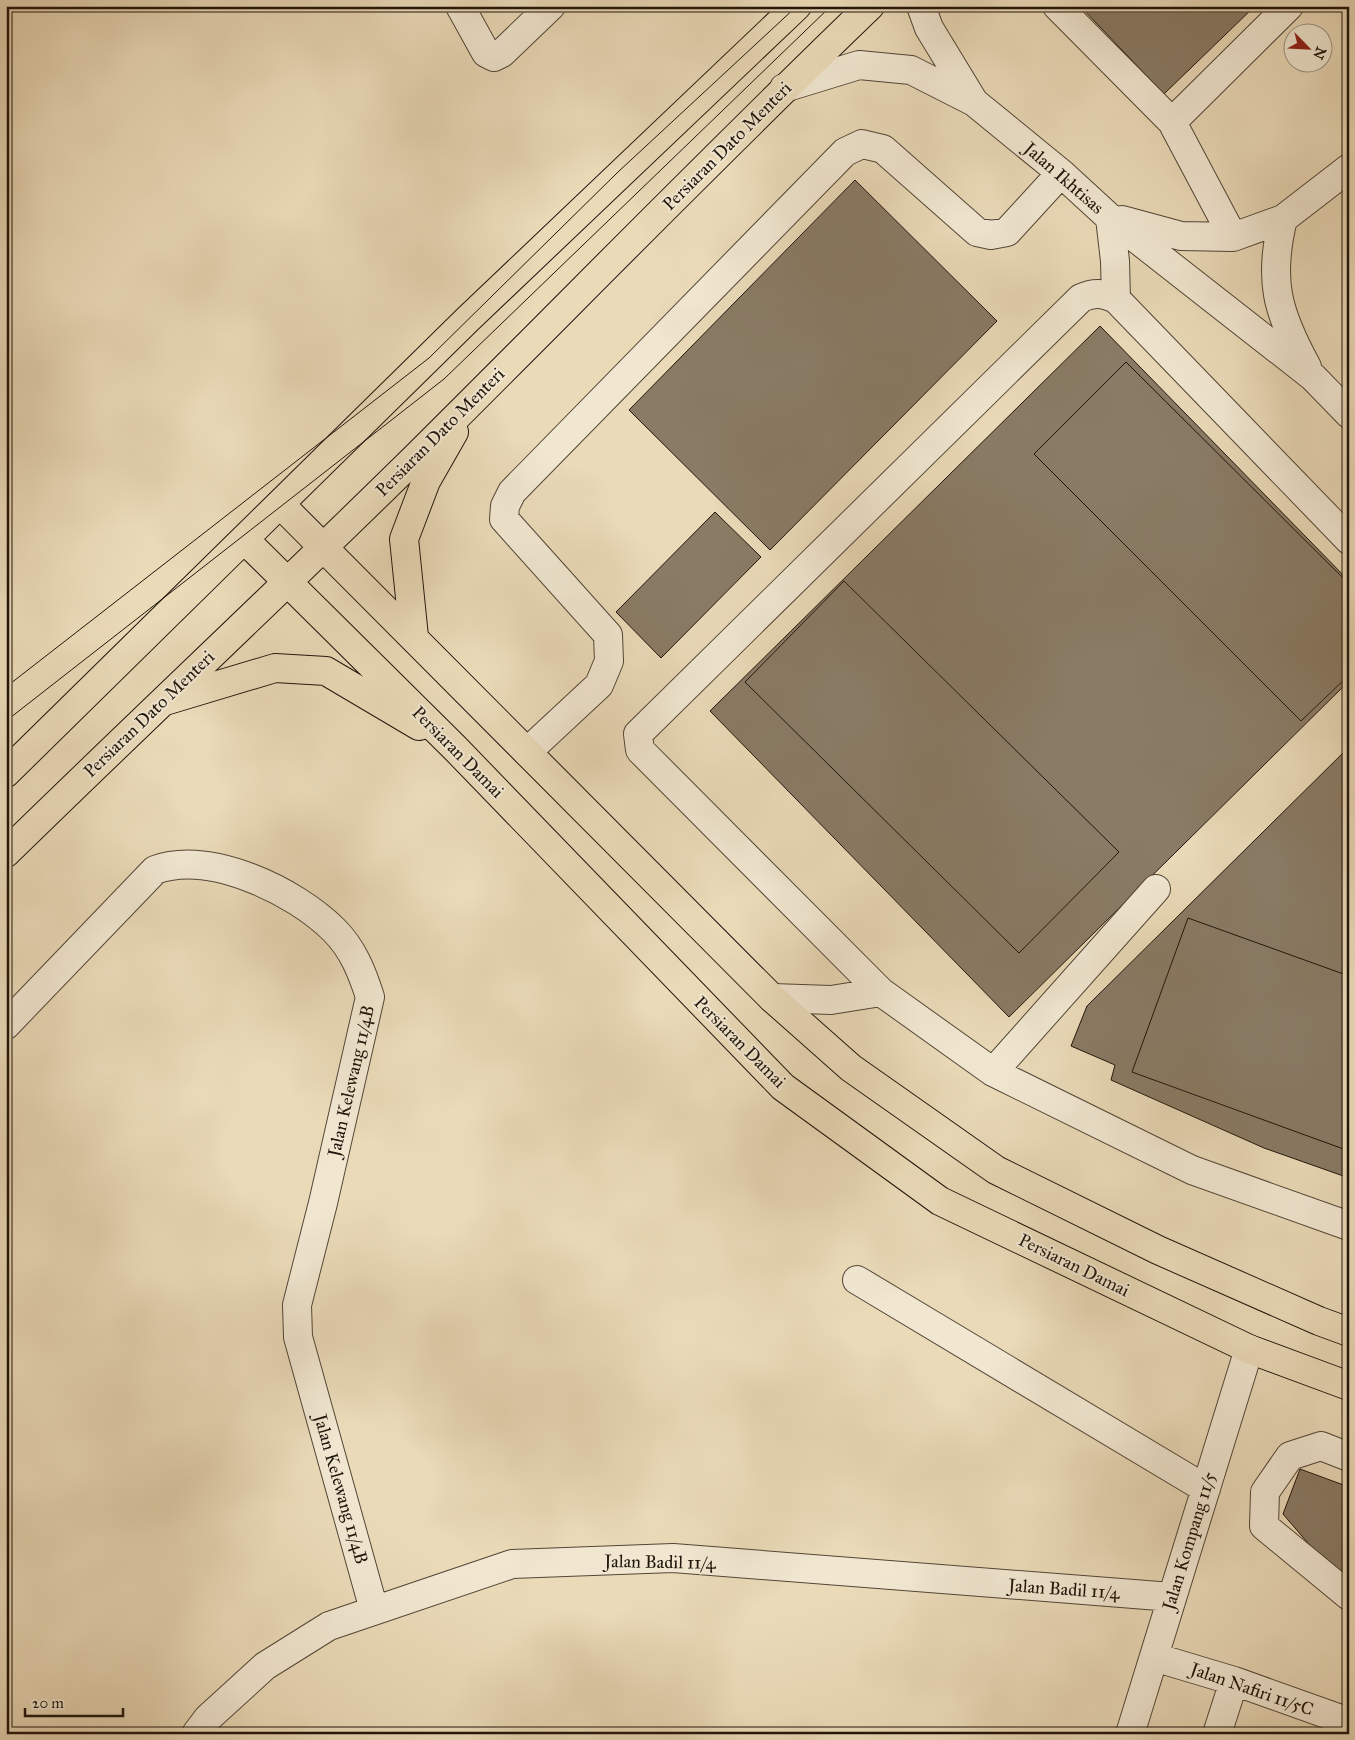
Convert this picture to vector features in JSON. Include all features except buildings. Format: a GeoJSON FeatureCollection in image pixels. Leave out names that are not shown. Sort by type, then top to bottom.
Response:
{"type":"FeatureCollection","features":[{"type":"Feature","properties":{"kind":"main road"},"geometry":{"type":"LineString","coordinates":[[6,773],[281,505],[468,318],[797,6]]}},
{"type":"Feature","properties":{"kind":"main road","name":"Persiaran Dato Menteri"},"geometry":{"type":"LineString","coordinates":[[6,853],[324,547],[784,88],[870,6]]}},
{"type":"Feature","properties":{"kind":"main road"},"geometry":{"type":"LineString","coordinates":[[414,637],[404,539],[426,481],[473,400]]}},
{"type":"Feature","properties":{"kind":"main road"},"geometry":{"type":"LineString","coordinates":[[281,505],[772,998],[851,1068],[996,1170],[1158,1250],[1319,1321],[1349,1332]]}},
{"type":"Feature","properties":{"kind":"main road","name":"Persiaran Damai"},"geometry":{"type":"LineString","coordinates":[[245,540],[454,748],[783,1087],[940,1201],[1249,1349],[1349,1386]]}},
{"type":"Feature","properties":{"kind":"main road"},"geometry":{"type":"LineString","coordinates":[[160,703],[275,668],[326,671],[454,748]]}},
{"type":"Feature","properties":{"kind":"street"},"geometry":{"type":"LineString","coordinates":[[460,6],[486,53],[494,57],[502,53],[552,6]]}},
{"type":"Feature","properties":{"kind":"street"},"geometry":{"type":"LineString","coordinates":[[921,6],[928,28],[974,102]]}},
{"type":"Feature","properties":{"kind":"street"},"geometry":{"type":"LineString","coordinates":[[1057,6],[1172,122],[1233,237]]}},
{"type":"Feature","properties":{"kind":"street"},"geometry":{"type":"LineString","coordinates":[[1172,122],[1289,6]]}},
{"type":"Feature","properties":{"kind":"street","name":"Jalan Ikhtisas"},"geometry":{"type":"LineString","coordinates":[[784,88],[859,65],[911,70],[974,102],[1061,173],[1110,218],[1313,377],[1349,414]]}},
{"type":"Feature","properties":{"kind":"street"},"geometry":{"type":"LineString","coordinates":[[527,752],[599,685],[609,661],[608,635],[504,519],[505,506],[512,492],[845,152],[862,144],[883,149],[976,232],[991,235],[1007,232],[1061,173]]}},
{"type":"Feature","properties":{"kind":"street"},"geometry":{"type":"LineString","coordinates":[[1116,299],[1115,261],[1110,218],[1181,236],[1233,237],[1283,219],[1349,168]]}},
{"type":"Feature","properties":{"kind":"street","name":"Jalan Ikhtisas"},"geometry":{"type":"LineString","coordinates":[[1283,219],[1277,244],[1275,281],[1287,330],[1313,377]]}},
{"type":"Feature","properties":{"kind":"street"},"geometry":{"type":"LineString","coordinates":[[1349,540],[1116,299],[1104,293],[1094,293],[1081,298],[638,734],[640,750],[881,992],[993,1072],[1192,1170],[1349,1226]]}},
{"type":"Feature","properties":{"kind":"street","name":"Jalan Kelewang 11/4B"},"geometry":{"type":"LineString","coordinates":[[6,1025],[155,870],[168,865],[196,864],[268,885],[302,903],[335,931],[359,964],[370,997],[323,1203],[297,1304],[298,1337],[374,1610]]}},
{"type":"Feature","properties":{"kind":"street"},"geometry":{"type":"LineString","coordinates":[[993,1072],[1156,889]]}},
{"type":"Feature","properties":{"kind":"street"},"geometry":{"type":"LineString","coordinates":[[772,998],[831,1000],[881,992]]}},
{"type":"Feature","properties":{"kind":"street"},"geometry":{"type":"LineString","coordinates":[[857,1280],[1206,1489]]}},
{"type":"Feature","properties":{"kind":"street","name":"Jalan Kompang 11/5"},"geometry":{"type":"LineString","coordinates":[[1130,1734],[1249,1349]]}},
{"type":"Feature","properties":{"kind":"street"},"geometry":{"type":"LineString","coordinates":[[1349,1457],[1321,1446],[1290,1456],[1265,1492],[1264,1526],[1349,1596]]}},
{"type":"Feature","properties":{"kind":"street","name":"Jalan Badil 11/4"},"geometry":{"type":"LineString","coordinates":[[196,1734],[208,1718],[265,1666],[329,1626],[512,1564],[673,1558],[1172,1597]]}},
{"type":"Feature","properties":{"kind":"street","name":"Jalan Nafiri 11/5C"},"geometry":{"type":"LineString","coordinates":[[1154,1657],[1234,1681],[1349,1722]]}},
{"type":"Feature","properties":{"kind":"street"},"geometry":{"type":"LineString","coordinates":[[1217,1734],[1234,1681]]}},
{"type":"Feature","properties":{"kind":"tram line"},"geometry":{"type":"LineString","coordinates":[[6,687],[429,358],[618,172],[797,6]]}},
{"type":"Feature","properties":{"kind":"tram line"},"geometry":{"type":"LineString","coordinates":[[6,721],[444,379],[831,6]]}}]}
